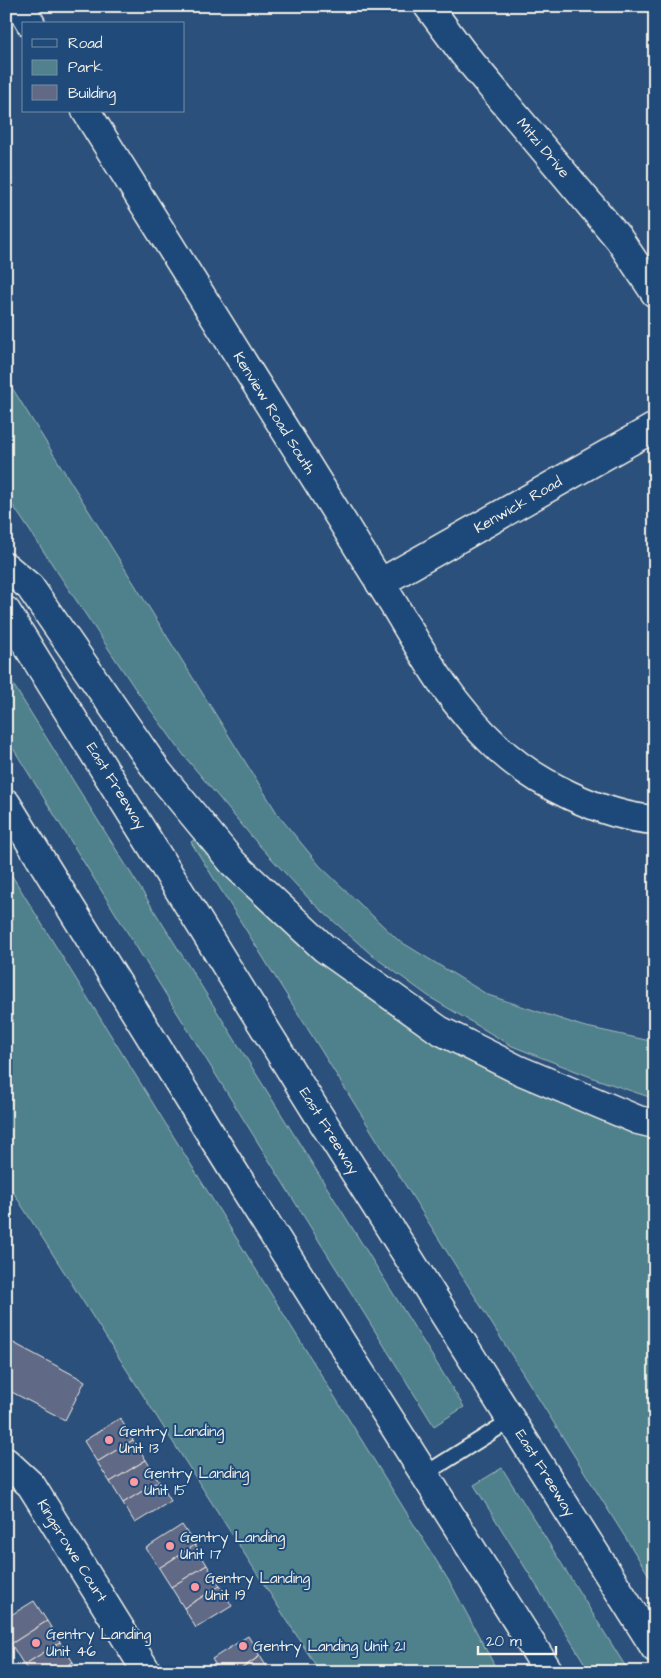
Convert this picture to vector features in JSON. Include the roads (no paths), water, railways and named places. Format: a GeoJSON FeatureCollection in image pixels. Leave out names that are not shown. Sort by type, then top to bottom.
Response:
{"type":"FeatureCollection","features":[{"type":"Feature","properties":{"kind":"main road"},"geometry":{"type":"LineString","coordinates":[[20,6],[30,22]]}},
{"type":"Feature","properties":{"kind":"main road","name":"Mitzi Drive"},"geometry":{"type":"LineString","coordinates":[[428,6],[463,53],[619,239],[655,293]]}},
{"type":"Feature","properties":{"kind":"main road","name":"Kenview Road South"},"geometry":{"type":"LineString","coordinates":[[87,112],[436,676],[464,714],[497,748],[533,777],[581,800],[633,818],[655,820]]}},
{"type":"Feature","properties":{"kind":"main road","name":"Kenwick Road"},"geometry":{"type":"LineString","coordinates":[[380,583],[655,427]]}},
{"type":"Feature","properties":{"kind":"main road"},"geometry":{"type":"LineString","coordinates":[[6,567],[30,587],[158,772],[233,863],[324,948],[439,1030],[520,1070],[638,1120],[655,1124]]}},
{"type":"Feature","properties":{"kind":"main road","name":"East Freeway"},"geometry":{"type":"LineString","coordinates":[[6,611],[311,1102],[655,1648]]}},
{"type":"Feature","properties":{"kind":"main road"},"geometry":{"type":"LineString","coordinates":[[6,803],[231,1167],[549,1672]]}},
{"type":"Feature","properties":{"kind":"main road","name":"Kingsrowe Court"},"geometry":{"type":"LineString","coordinates":[[6,1462],[31,1485],[147,1672]]}},
{"type":"Feature","properties":{"kind":"lane"},"geometry":{"type":"LineString","coordinates":[[425,1474],[511,1420]]}},
{"type":"Feature","properties":{"kind":"place","name":"Gentry Landing Unit 13"},"geometry":{"type":"Point","coordinates":[109,1440]}},
{"type":"Feature","properties":{"kind":"place","name":"Gentry Landing Unit 15"},"geometry":{"type":"Point","coordinates":[134,1482]}},
{"type":"Feature","properties":{"kind":"place","name":"Gentry Landing Unit 17"},"geometry":{"type":"Point","coordinates":[170,1546]}},
{"type":"Feature","properties":{"kind":"place","name":"Gentry Landing Unit 19"},"geometry":{"type":"Point","coordinates":[195,1587]}},
{"type":"Feature","properties":{"kind":"place","name":"Gentry Landing Unit 46"},"geometry":{"type":"Point","coordinates":[36,1643]}},
{"type":"Feature","properties":{"kind":"place","name":"Gentry Landing Unit 21"},"geometry":{"type":"Point","coordinates":[243,1646]}}]}
